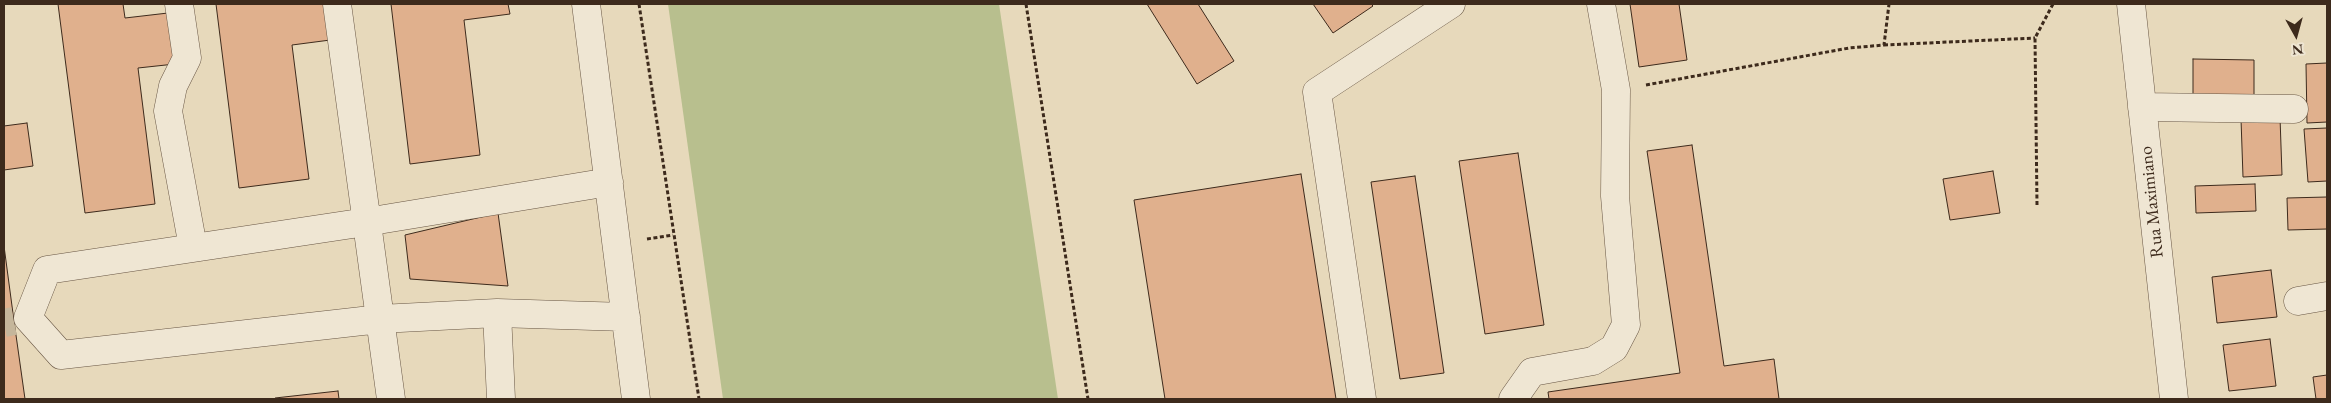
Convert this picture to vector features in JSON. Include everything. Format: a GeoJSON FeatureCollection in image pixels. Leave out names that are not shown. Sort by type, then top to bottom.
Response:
{"type":"FeatureCollection","features":[{"type":"Feature","properties":{"kind":"street"},"geometry":{"type":"LineString","coordinates":[[179,4],[187,58],[173,86],[168,111],[193,247]]}},
{"type":"Feature","properties":{"kind":"street"},"geometry":{"type":"LineString","coordinates":[[337,4],[390,399]]}},
{"type":"Feature","properties":{"kind":"street"},"geometry":{"type":"LineString","coordinates":[[586,4],[636,399]]}},
{"type":"Feature","properties":{"kind":"street"},"geometry":{"type":"LineString","coordinates":[[1362,399],[1317,92],[1451,4]]}},
{"type":"Feature","properties":{"kind":"street"},"geometry":{"type":"LineString","coordinates":[[1513,399],[1532,372],[1593,361],[1614,348],[1626,325],[1615,196],[1616,90],[1601,4]]}},
{"type":"Feature","properties":{"kind":"street","name":"Rua Maximiano"},"geometry":{"type":"LineString","coordinates":[[2131,4],[2174,399]]}},
{"type":"Feature","properties":{"kind":"street"},"geometry":{"type":"LineString","coordinates":[[2142,107],[2294,109]]}},
{"type":"Feature","properties":{"kind":"street"},"geometry":{"type":"LineString","coordinates":[[609,182],[366,222],[47,270],[21,319],[61,355],[380,319],[497,313],[626,317]]}},
{"type":"Feature","properties":{"kind":"street"},"geometry":{"type":"LineString","coordinates":[[2298,301],[2327,296]]}},
{"type":"Feature","properties":{"kind":"street"},"geometry":{"type":"LineString","coordinates":[[497,313],[502,399]]}},
{"type":"Feature","properties":{"kind":"path"},"geometry":{"type":"LineString","coordinates":[[639,4],[699,399]]}},
{"type":"Feature","properties":{"kind":"path"},"geometry":{"type":"LineString","coordinates":[[1026,4],[1088,399]]}},
{"type":"Feature","properties":{"kind":"path"},"geometry":{"type":"LineString","coordinates":[[1884,45],[1889,4]]}},
{"type":"Feature","properties":{"kind":"path"},"geometry":{"type":"LineString","coordinates":[[2037,205],[2035,38],[2052,4]]}},
{"type":"Feature","properties":{"kind":"path"},"geometry":{"type":"LineString","coordinates":[[1616,90],[1849,48],[2035,38]]}},
{"type":"Feature","properties":{"kind":"green space"},"geometry":{"type":"Polygon","coordinates":[[[668,4],[999,4],[1058,399],[723,399],[668,4]]]}},
{"type":"Feature","properties":{"kind":"building"},"geometry":{"type":"Polygon","coordinates":[[[58,4],[123,4],[125,18],[168,13],[175,64],[138,68],[155,204],[85,213],[58,4]]]}},
{"type":"Feature","properties":{"kind":"building"},"geometry":{"type":"Polygon","coordinates":[[[216,4],[334,4],[338,39],[292,45],[309,179],[239,188],[216,4]]]}},
{"type":"Feature","properties":{"kind":"building"},"geometry":{"type":"Polygon","coordinates":[[[391,4],[508,4],[510,14],[464,20],[480,155],[410,164],[391,4]]]}},
{"type":"Feature","properties":{"kind":"building"},"geometry":{"type":"Polygon","coordinates":[[[1147,4],[1198,4],[1234,61],[1197,84],[1147,4]]]}},
{"type":"Feature","properties":{"kind":"building"},"geometry":{"type":"Polygon","coordinates":[[[1313,4],[1371,4],[1373,6],[1333,33],[1313,4]]]}},
{"type":"Feature","properties":{"kind":"building"},"geometry":{"type":"Polygon","coordinates":[[[1630,4],[1679,4],[1687,60],[1639,67],[1630,4]]]}},
{"type":"Feature","properties":{"kind":"building"},"geometry":{"type":"Polygon","coordinates":[[[2193,59],[2254,60],[2254,97],[2193,96],[2193,59]]]}},
{"type":"Feature","properties":{"kind":"building"},"geometry":{"type":"Polygon","coordinates":[[[2327,63],[2327,122],[2307,123],[2306,64],[2327,63]]]}},
{"type":"Feature","properties":{"kind":"building"},"geometry":{"type":"Polygon","coordinates":[[[2280,117],[2282,175],[2243,177],[2241,119],[2280,117]]]}},
{"type":"Feature","properties":{"kind":"building"},"geometry":{"type":"Polygon","coordinates":[[[27,123],[33,166],[4,170],[4,126],[27,123]]]}},
{"type":"Feature","properties":{"kind":"building"},"geometry":{"type":"Polygon","coordinates":[[[2327,128],[2327,181],[2308,182],[2304,129],[2327,128]]]}},
{"type":"Feature","properties":{"kind":"building"},"geometry":{"type":"Polygon","coordinates":[[[1692,145],[1724,366],[1774,359],[1779,399],[1549,399],[1548,392],[1680,373],[1647,151],[1692,145]]]}},
{"type":"Feature","properties":{"kind":"building"},"geometry":{"type":"Polygon","coordinates":[[[1518,153],[1544,325],[1485,334],[1459,161],[1518,153]]]}},
{"type":"Feature","properties":{"kind":"building"},"geometry":{"type":"Polygon","coordinates":[[[1993,171],[2000,213],[1950,220],[1943,179],[1993,171]]]}},
{"type":"Feature","properties":{"kind":"building"},"geometry":{"type":"Polygon","coordinates":[[[1301,174],[1336,399],[1165,399],[1134,200],[1301,174]]]}},
{"type":"Feature","properties":{"kind":"building"},"geometry":{"type":"Polygon","coordinates":[[[1415,176],[1444,373],[1400,379],[1371,182],[1415,176]]]}},
{"type":"Feature","properties":{"kind":"building"},"geometry":{"type":"Polygon","coordinates":[[[2255,184],[2256,211],[2196,213],[2195,186],[2255,184]]]}},
{"type":"Feature","properties":{"kind":"building"},"geometry":{"type":"Polygon","coordinates":[[[2327,197],[2327,229],[2288,230],[2287,198],[2327,197]]]}},
{"type":"Feature","properties":{"kind":"building"},"geometry":{"type":"Polygon","coordinates":[[[498,213],[508,286],[410,279],[405,235],[498,213]]]}},
{"type":"Feature","properties":{"kind":"building"},"geometry":{"type":"Polygon","coordinates":[[[4,246],[14,321],[25,399],[4,399],[4,246]]]}},
{"type":"Feature","properties":{"kind":"building"},"geometry":{"type":"Polygon","coordinates":[[[2271,270],[2277,317],[2217,323],[2212,277],[2271,270]]]}},
{"type":"Feature","properties":{"kind":"building"},"geometry":{"type":"Polygon","coordinates":[[[2270,339],[2276,386],[2229,391],[2223,345],[2270,339]]]}},
{"type":"Feature","properties":{"kind":"building"},"geometry":{"type":"Polygon","coordinates":[[[2327,375],[2327,399],[2316,399],[2313,377],[2327,375]]]}},
{"type":"Feature","properties":{"kind":"building"},"geometry":{"type":"Polygon","coordinates":[[[338,391],[339,399],[275,399],[275,398],[338,391]]]}},
{"type":"Feature","properties":{"kind":"tunnel"},"geometry":{"type":"LineString","coordinates":[[4,323],[14,321]]}}]}
